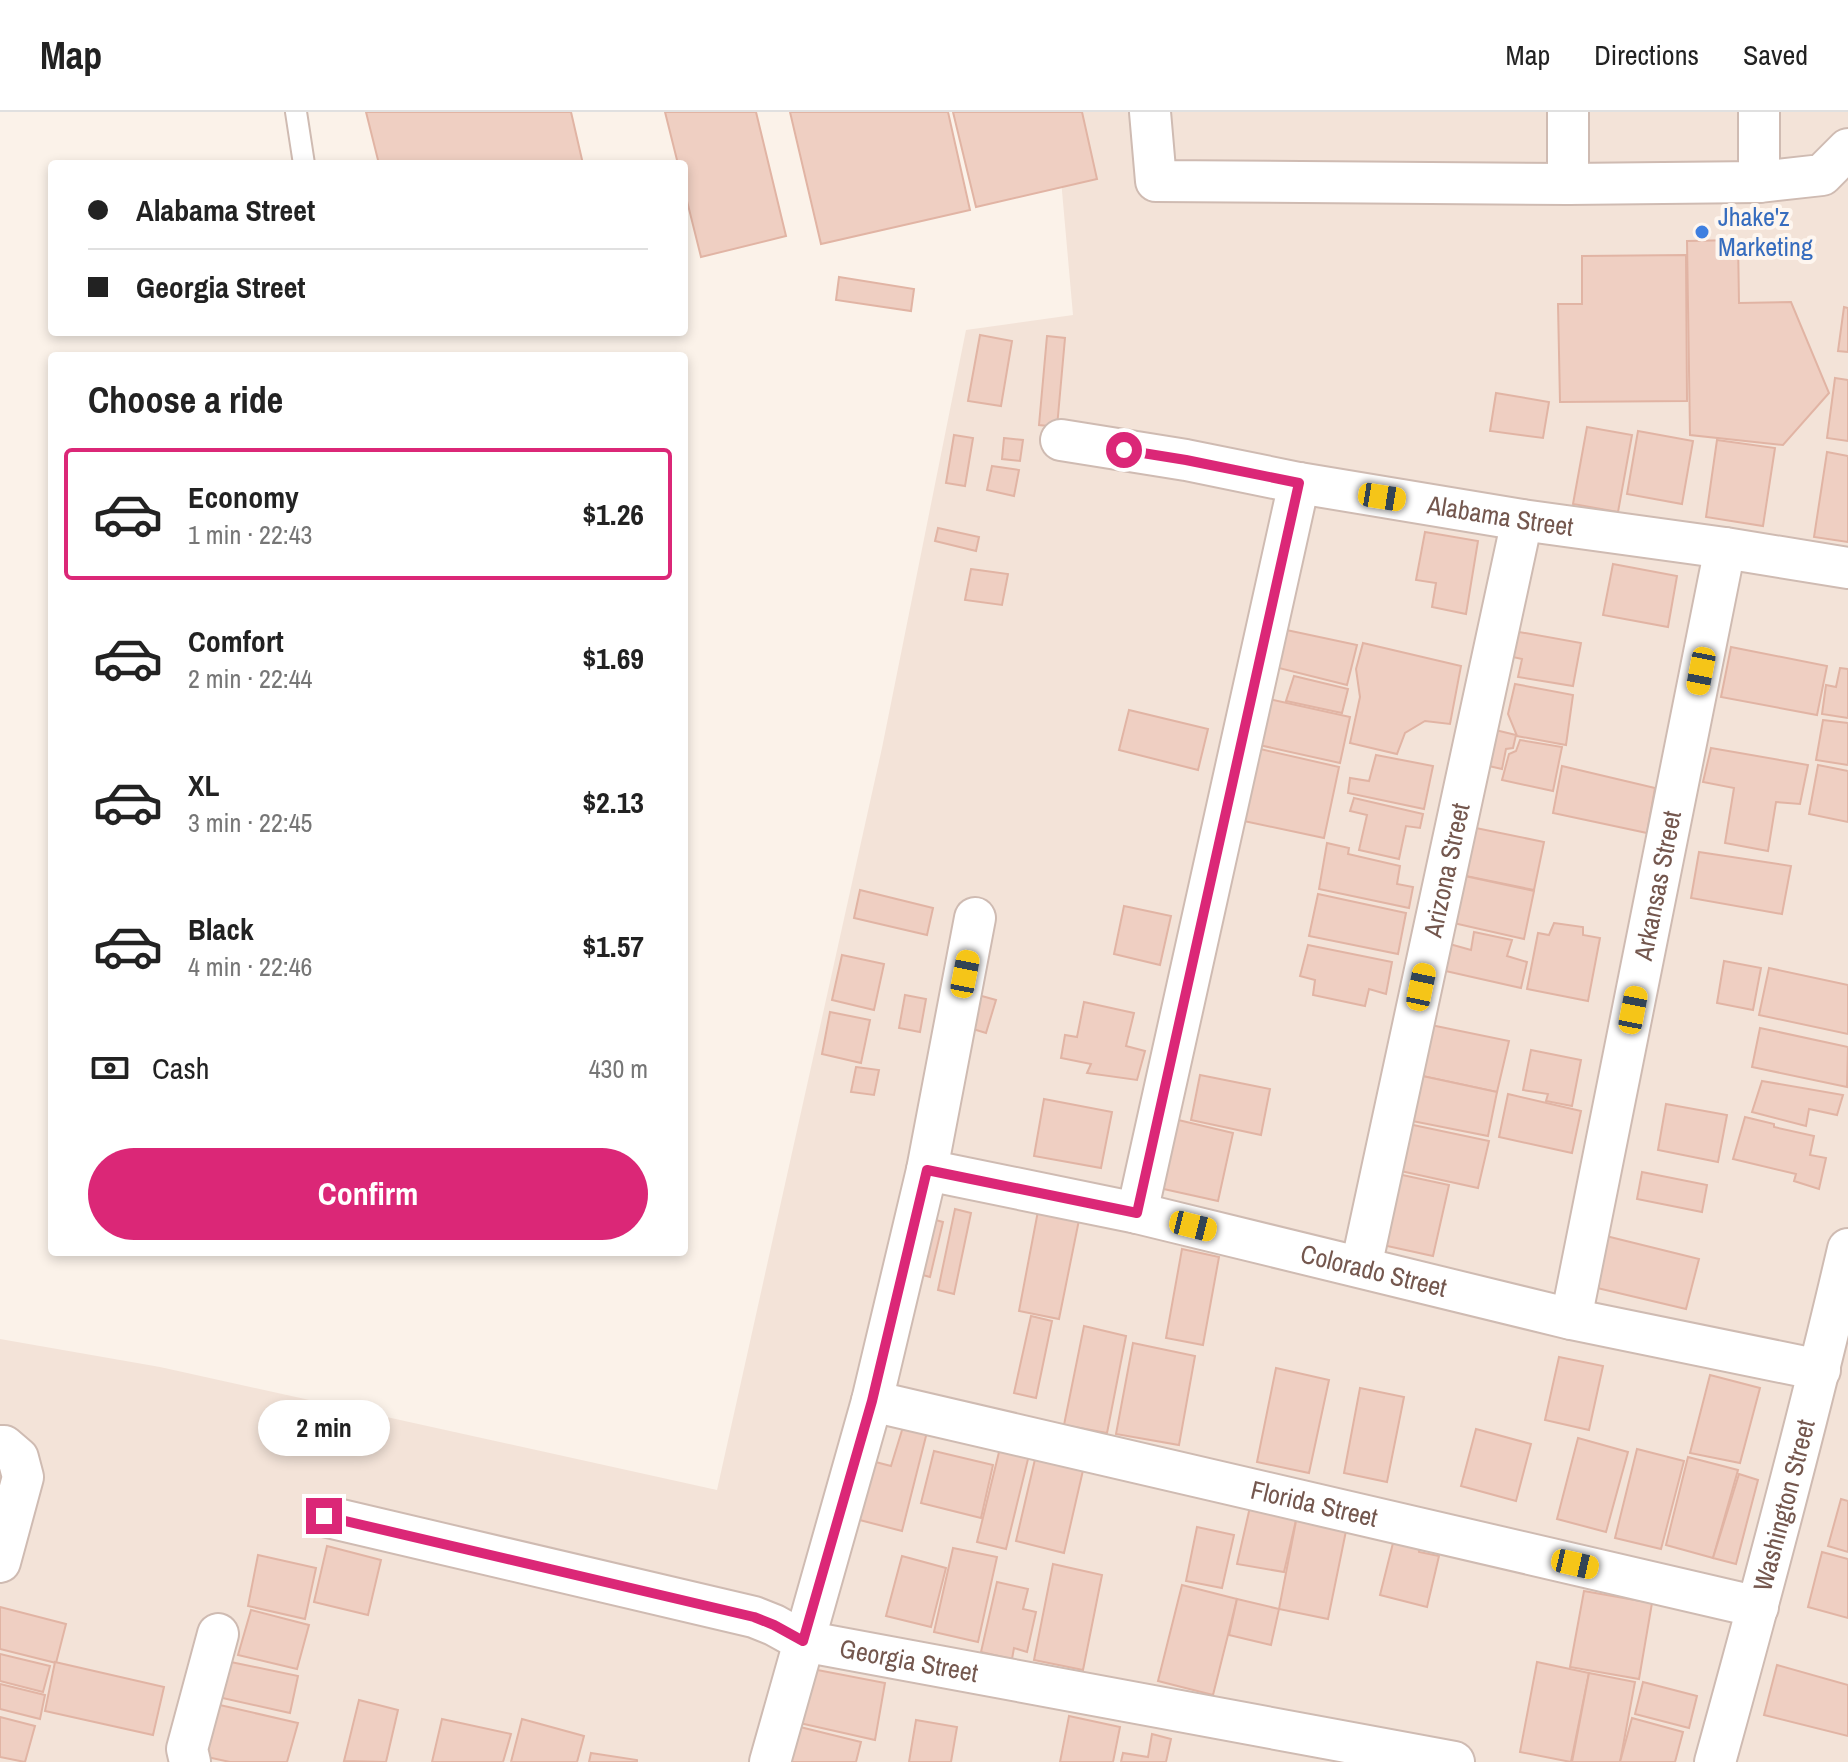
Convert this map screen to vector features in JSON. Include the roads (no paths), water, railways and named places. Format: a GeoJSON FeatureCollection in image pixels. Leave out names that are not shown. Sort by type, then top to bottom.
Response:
{"type":"FeatureCollection","features":[{"type":"Feature","properties":{"kind":"street"},"geometry":{"type":"LineString","coordinates":[[1150,112],[1156,181],[1759,182],[1822,175],[1848,149]]}},
{"type":"Feature","properties":{"kind":"street"},"geometry":{"type":"LineString","coordinates":[[1568,112],[1568,184]]}},
{"type":"Feature","properties":{"kind":"street"},"geometry":{"type":"LineString","coordinates":[[1759,112],[1759,182]]}},
{"type":"Feature","properties":{"kind":"street","name":"Alabama Street"},"geometry":{"type":"LineString","coordinates":[[1061,440],[1522,520],[1848,568]]}},
{"type":"Feature","properties":{"kind":"street"},"geometry":{"type":"LineString","coordinates":[[1137,1213],[1299,483]]}},
{"type":"Feature","properties":{"kind":"street","name":"Arizona Street"},"geometry":{"type":"LineString","coordinates":[[1361,1267],[1522,520]]}},
{"type":"Feature","properties":{"kind":"street","name":"Arkansas Street"},"geometry":{"type":"LineString","coordinates":[[1571,1319],[1725,548]]}},
{"type":"Feature","properties":{"kind":"street"},"geometry":{"type":"LineString","coordinates":[[770,1762],[872,1401],[927,1170],[975,918]]}},
{"type":"Feature","properties":{"kind":"street","name":"Colorado Street"},"geometry":{"type":"LineString","coordinates":[[927,1170],[1137,1213],[1571,1319],[1820,1370]]}},
{"type":"Feature","properties":{"kind":"street","name":"Washington Street"},"geometry":{"type":"LineString","coordinates":[[1715,1762],[1820,1370],[1848,1249]]}},
{"type":"Feature","properties":{"kind":"street","name":"Florida Street"},"geometry":{"type":"LineString","coordinates":[[872,1401],[1758,1607]]}},
{"type":"Feature","properties":{"kind":"street"},"geometry":{"type":"LineString","coordinates":[[0,1562],[23,1477],[9,1452]]}},
{"type":"Feature","properties":{"kind":"street","name":"Georgia Street"},"geometry":{"type":"LineString","coordinates":[[324,1516],[754,1617],[803,1641],[1454,1762]]}},
{"type":"Feature","properties":{"kind":"street"},"geometry":{"type":"LineString","coordinates":[[190,1762],[187,1749],[218,1634]]}},
{"type":"Feature","properties":{"kind":"lane"},"geometry":{"type":"LineString","coordinates":[[296,112],[303,160]]}},
{"type":"Feature","properties":{"kind":"place","name":"Jhake'z Marketing"},"geometry":{"type":"Point","coordinates":[1702,232]}}]}
